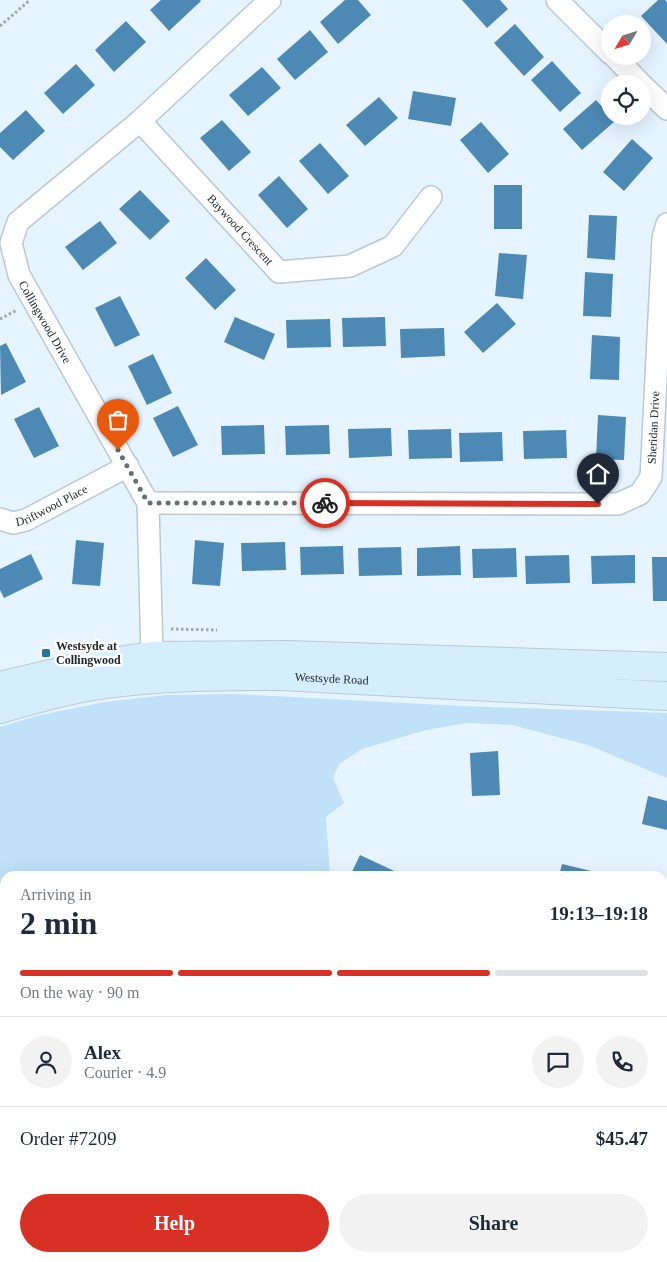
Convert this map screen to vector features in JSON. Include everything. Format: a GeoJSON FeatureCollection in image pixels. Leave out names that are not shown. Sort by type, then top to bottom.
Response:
{"type":"FeatureCollection","features":[{"type":"Feature","properties":{"kind":"main road","name":"Westsyde Road"},"geometry":{"type":"LineString","coordinates":[[0,686],[84,666],[154,667],[286,655],[667,668]]}},
{"type":"Feature","properties":{"kind":"main road","name":"Westsyde Road"},"geometry":{"type":"LineString","coordinates":[[0,709],[36,698],[93,686],[154,667],[220,676],[281,676],[667,696]]}},
{"type":"Feature","properties":{"kind":"street","name":"Collingwood Drive"},"geometry":{"type":"LineString","coordinates":[[154,667],[148,503],[19,275],[11,243],[18,222],[140,121],[270,0]]}},
{"type":"Feature","properties":{"kind":"street"},"geometry":{"type":"LineString","coordinates":[[557,0],[601,44]]}},
{"type":"Feature","properties":{"kind":"street"},"geometry":{"type":"LineString","coordinates":[[623,65],[633,75]]}},
{"type":"Feature","properties":{"kind":"street"},"geometry":{"type":"LineString","coordinates":[[651,93],[667,109]]}},
{"type":"Feature","properties":{"kind":"street","name":"Baywood Crescent"},"geometry":{"type":"LineString","coordinates":[[140,121],[279,272],[350,266],[393,246],[431,197]]}},
{"type":"Feature","properties":{"kind":"street","name":"Sheridan Drive"},"geometry":{"type":"LineString","coordinates":[[148,503],[618,504],[640,494],[651,477],[663,238],[667,224]]}},
{"type":"Feature","properties":{"kind":"street","name":"Driftwood Place"},"geometry":{"type":"LineString","coordinates":[[0,519],[14,522],[26,520],[128,466]]}},
{"type":"Feature","properties":{"kind":"path"},"geometry":{"type":"LineString","coordinates":[[0,26],[30,0]]}},
{"type":"Feature","properties":{"kind":"shaded area"},"geometry":{"type":"Polygon","coordinates":[[[237,694],[461,706],[667,713],[667,778],[588,745],[512,725],[467,723],[426,730],[362,749],[339,764],[333,778],[344,803],[326,817],[330,871],[0,871],[0,727],[36,716],[105,702],[166,695],[237,694]]]}},
{"type":"Feature","properties":{"kind":"building"},"geometry":{"type":"Polygon","coordinates":[[[161,0],[201,1],[169,31],[150,10],[161,0]]]}},
{"type":"Feature","properties":{"kind":"building"},"geometry":{"type":"Polygon","coordinates":[[[345,0],[358,0],[371,15],[338,44],[320,22],[345,0]]]}},
{"type":"Feature","properties":{"kind":"building"},"geometry":{"type":"Polygon","coordinates":[[[462,0],[500,0],[508,9],[487,28],[462,0]]]}},
{"type":"Feature","properties":{"kind":"building"},"geometry":{"type":"Polygon","coordinates":[[[658,0],[665,0],[667,2],[667,44],[651,27],[651,15],[642,15],[658,0]]]}},
{"type":"Feature","properties":{"kind":"building"},"geometry":{"type":"Polygon","coordinates":[[[126,21],[146,42],[114,72],[95,50],[126,21]]]}},
{"type":"Feature","properties":{"kind":"building"},"geometry":{"type":"Polygon","coordinates":[[[515,24],[544,57],[524,76],[494,43],[515,24]]]}},
{"type":"Feature","properties":{"kind":"building"},"geometry":{"type":"Polygon","coordinates":[[[310,30],[328,52],[295,80],[277,59],[310,30]]]}},
{"type":"Feature","properties":{"kind":"building"},"geometry":{"type":"Polygon","coordinates":[[[552,61],[581,93],[560,112],[531,80],[552,61]]]}},
{"type":"Feature","properties":{"kind":"building"},"geometry":{"type":"Polygon","coordinates":[[[76,64],[95,85],[63,114],[44,93],[76,64]]]}},
{"type":"Feature","properties":{"kind":"building"},"geometry":{"type":"Polygon","coordinates":[[[262,67],[281,88],[248,116],[229,95],[262,67]]]}},
{"type":"Feature","properties":{"kind":"building"},"geometry":{"type":"Polygon","coordinates":[[[413,91],[456,98],[451,126],[408,119],[413,91]]]}},
{"type":"Feature","properties":{"kind":"building"},"geometry":{"type":"Polygon","coordinates":[[[379,97],[398,118],[365,146],[346,125],[379,97]]]}},
{"type":"Feature","properties":{"kind":"building"},"geometry":{"type":"Polygon","coordinates":[[[596,100],[601,106],[601,125],[610,125],[582,150],[563,129],[596,100]]]}},
{"type":"Feature","properties":{"kind":"building"},"geometry":{"type":"Polygon","coordinates":[[[26,110],[45,131],[13,160],[0,147],[0,133],[26,110]]]}},
{"type":"Feature","properties":{"kind":"building"},"geometry":{"type":"Polygon","coordinates":[[[222,120],[251,152],[229,171],[200,138],[222,120]]]}},
{"type":"Feature","properties":{"kind":"building"},"geometry":{"type":"Polygon","coordinates":[[[481,122],[509,154],[488,173],[460,140],[481,122]]]}},
{"type":"Feature","properties":{"kind":"building"},"geometry":{"type":"Polygon","coordinates":[[[632,139],[653,158],[624,191],[603,172],[632,139]]]}},
{"type":"Feature","properties":{"kind":"building"},"geometry":{"type":"Polygon","coordinates":[[[320,143],[349,176],[328,194],[299,161],[320,143]]]}},
{"type":"Feature","properties":{"kind":"building"},"geometry":{"type":"Polygon","coordinates":[[[279,176],[308,209],[287,228],[258,195],[279,176]]]}},
{"type":"Feature","properties":{"kind":"building"},"geometry":{"type":"Polygon","coordinates":[[[494,185],[522,185],[522,229],[494,229],[494,185]]]}},
{"type":"Feature","properties":{"kind":"building"},"geometry":{"type":"Polygon","coordinates":[[[140,190],[170,221],[150,240],[119,209],[140,190]]]}},
{"type":"Feature","properties":{"kind":"building"},"geometry":{"type":"Polygon","coordinates":[[[589,215],[617,216],[615,260],[587,258],[589,215]]]}},
{"type":"Feature","properties":{"kind":"building"},"geometry":{"type":"Polygon","coordinates":[[[100,221],[117,243],[83,270],[65,247],[100,221]]]}},
{"type":"Feature","properties":{"kind":"building"},"geometry":{"type":"Polygon","coordinates":[[[499,253],[527,255],[523,299],[495,296],[499,253]]]}},
{"type":"Feature","properties":{"kind":"building"},"geometry":{"type":"Polygon","coordinates":[[[206,258],[236,290],[215,310],[185,278],[206,258]]]}},
{"type":"Feature","properties":{"kind":"building"},"geometry":{"type":"Polygon","coordinates":[[[585,272],[613,274],[611,317],[583,316],[585,272]]]}},
{"type":"Feature","properties":{"kind":"building"},"geometry":{"type":"Polygon","coordinates":[[[120,296],[140,335],[115,347],[95,308],[120,296]]]}},
{"type":"Feature","properties":{"kind":"building"},"geometry":{"type":"Polygon","coordinates":[[[497,303],[516,324],[483,353],[464,332],[497,303]]]}},
{"type":"Feature","properties":{"kind":"building"},"geometry":{"type":"Polygon","coordinates":[[[235,317],[275,334],[264,360],[224,342],[235,317]]]}},
{"type":"Feature","properties":{"kind":"building"},"geometry":{"type":"Polygon","coordinates":[[[385,317],[386,346],[343,347],[342,318],[385,317]]]}},
{"type":"Feature","properties":{"kind":"building"},"geometry":{"type":"Polygon","coordinates":[[[330,319],[331,347],[287,348],[286,320],[330,319]]]}},
{"type":"Feature","properties":{"kind":"building"},"geometry":{"type":"Polygon","coordinates":[[[444,328],[445,356],[401,358],[400,329],[444,328]]]}},
{"type":"Feature","properties":{"kind":"building"},"geometry":{"type":"Polygon","coordinates":[[[592,335],[620,337],[619,380],[590,379],[592,335]]]}},
{"type":"Feature","properties":{"kind":"building"},"geometry":{"type":"Polygon","coordinates":[[[6,343],[26,382],[1,395],[0,346],[6,343]]]}},
{"type":"Feature","properties":{"kind":"building"},"geometry":{"type":"Polygon","coordinates":[[[153,354],[172,393],[147,405],[128,366],[153,354]]]}},
{"type":"Feature","properties":{"kind":"building"},"geometry":{"type":"Polygon","coordinates":[[[178,406],[198,445],[173,457],[153,418],[178,406]]]}},
{"type":"Feature","properties":{"kind":"building"},"geometry":{"type":"Polygon","coordinates":[[[39,407],[59,446],[34,458],[14,419],[39,407]]]}},
{"type":"Feature","properties":{"kind":"building"},"geometry":{"type":"Polygon","coordinates":[[[598,415],[626,417],[624,460],[596,459],[598,415]]]}},
{"type":"Feature","properties":{"kind":"building"},"geometry":{"type":"Polygon","coordinates":[[[264,425],[265,454],[222,455],[221,426],[264,425]]]}},
{"type":"Feature","properties":{"kind":"building"},"geometry":{"type":"Polygon","coordinates":[[[329,425],[330,454],[286,455],[285,426],[329,425]]]}},
{"type":"Feature","properties":{"kind":"building"},"geometry":{"type":"Polygon","coordinates":[[[391,428],[392,456],[349,458],[348,429],[391,428]]]}},
{"type":"Feature","properties":{"kind":"building"},"geometry":{"type":"Polygon","coordinates":[[[451,429],[452,458],[409,459],[408,430],[451,429]]]}},
{"type":"Feature","properties":{"kind":"building"},"geometry":{"type":"Polygon","coordinates":[[[566,430],[567,458],[524,459],[523,431],[566,430]]]}},
{"type":"Feature","properties":{"kind":"building"},"geometry":{"type":"Polygon","coordinates":[[[502,432],[503,461],[460,462],[459,433],[502,432]]]}},
{"type":"Feature","properties":{"kind":"building"},"geometry":{"type":"Polygon","coordinates":[[[76,540],[104,543],[100,586],[72,584],[76,540]]]}},
{"type":"Feature","properties":{"kind":"building"},"geometry":{"type":"Polygon","coordinates":[[[195,540],[224,543],[220,586],[192,584],[195,540]]]}},
{"type":"Feature","properties":{"kind":"building"},"geometry":{"type":"Polygon","coordinates":[[[285,542],[286,570],[242,571],[241,543],[285,542]]]}},
{"type":"Feature","properties":{"kind":"building"},"geometry":{"type":"Polygon","coordinates":[[[343,546],[344,574],[301,575],[300,547],[343,546]]]}},
{"type":"Feature","properties":{"kind":"building"},"geometry":{"type":"Polygon","coordinates":[[[460,546],[461,575],[417,576],[417,548],[460,546]]]}},
{"type":"Feature","properties":{"kind":"building"},"geometry":{"type":"Polygon","coordinates":[[[401,547],[402,575],[359,576],[358,548],[401,547]]]}},
{"type":"Feature","properties":{"kind":"building"},"geometry":{"type":"Polygon","coordinates":[[[516,548],[517,577],[473,578],[472,549],[516,548]]]}},
{"type":"Feature","properties":{"kind":"building"},"geometry":{"type":"Polygon","coordinates":[[[31,554],[43,579],[4,598],[0,590],[0,569],[31,554]]]}},
{"type":"Feature","properties":{"kind":"building"},"geometry":{"type":"Polygon","coordinates":[[[569,555],[570,583],[526,584],[525,556],[569,555]]]}},
{"type":"Feature","properties":{"kind":"building"},"geometry":{"type":"Polygon","coordinates":[[[635,555],[635,583],[592,584],[591,556],[635,555]]]}},
{"type":"Feature","properties":{"kind":"building"},"geometry":{"type":"Polygon","coordinates":[[[652,557],[667,557],[667,601],[653,601],[652,557]]]}},
{"type":"Feature","properties":{"kind":"building"},"geometry":{"type":"Polygon","coordinates":[[[498,751],[500,795],[472,796],[470,753],[498,751]]]}},
{"type":"Feature","properties":{"kind":"building"},"geometry":{"type":"Polygon","coordinates":[[[648,796],[667,801],[667,830],[642,824],[648,796]]]}},
{"type":"Feature","properties":{"kind":"building"},"geometry":{"type":"Polygon","coordinates":[[[360,855],[394,871],[352,871],[360,855]]]}},
{"type":"Feature","properties":{"kind":"building"},"geometry":{"type":"Polygon","coordinates":[[[562,864],[591,871],[560,871],[562,864]]]}},
{"type":"Feature","properties":{"kind":"way so far"},"geometry":{"type":"LineString","coordinates":[[118,450],[148,503],[325,503]]}},
{"type":"Feature","properties":{"kind":"place","name":"Westsyde at Collingwood"},"geometry":{"type":"Point","coordinates":[46,653]}},
{"type":"Feature","properties":{"kind":"route"},"geometry":{"type":"LineString","coordinates":[[325,503],[598,504]]}}]}
